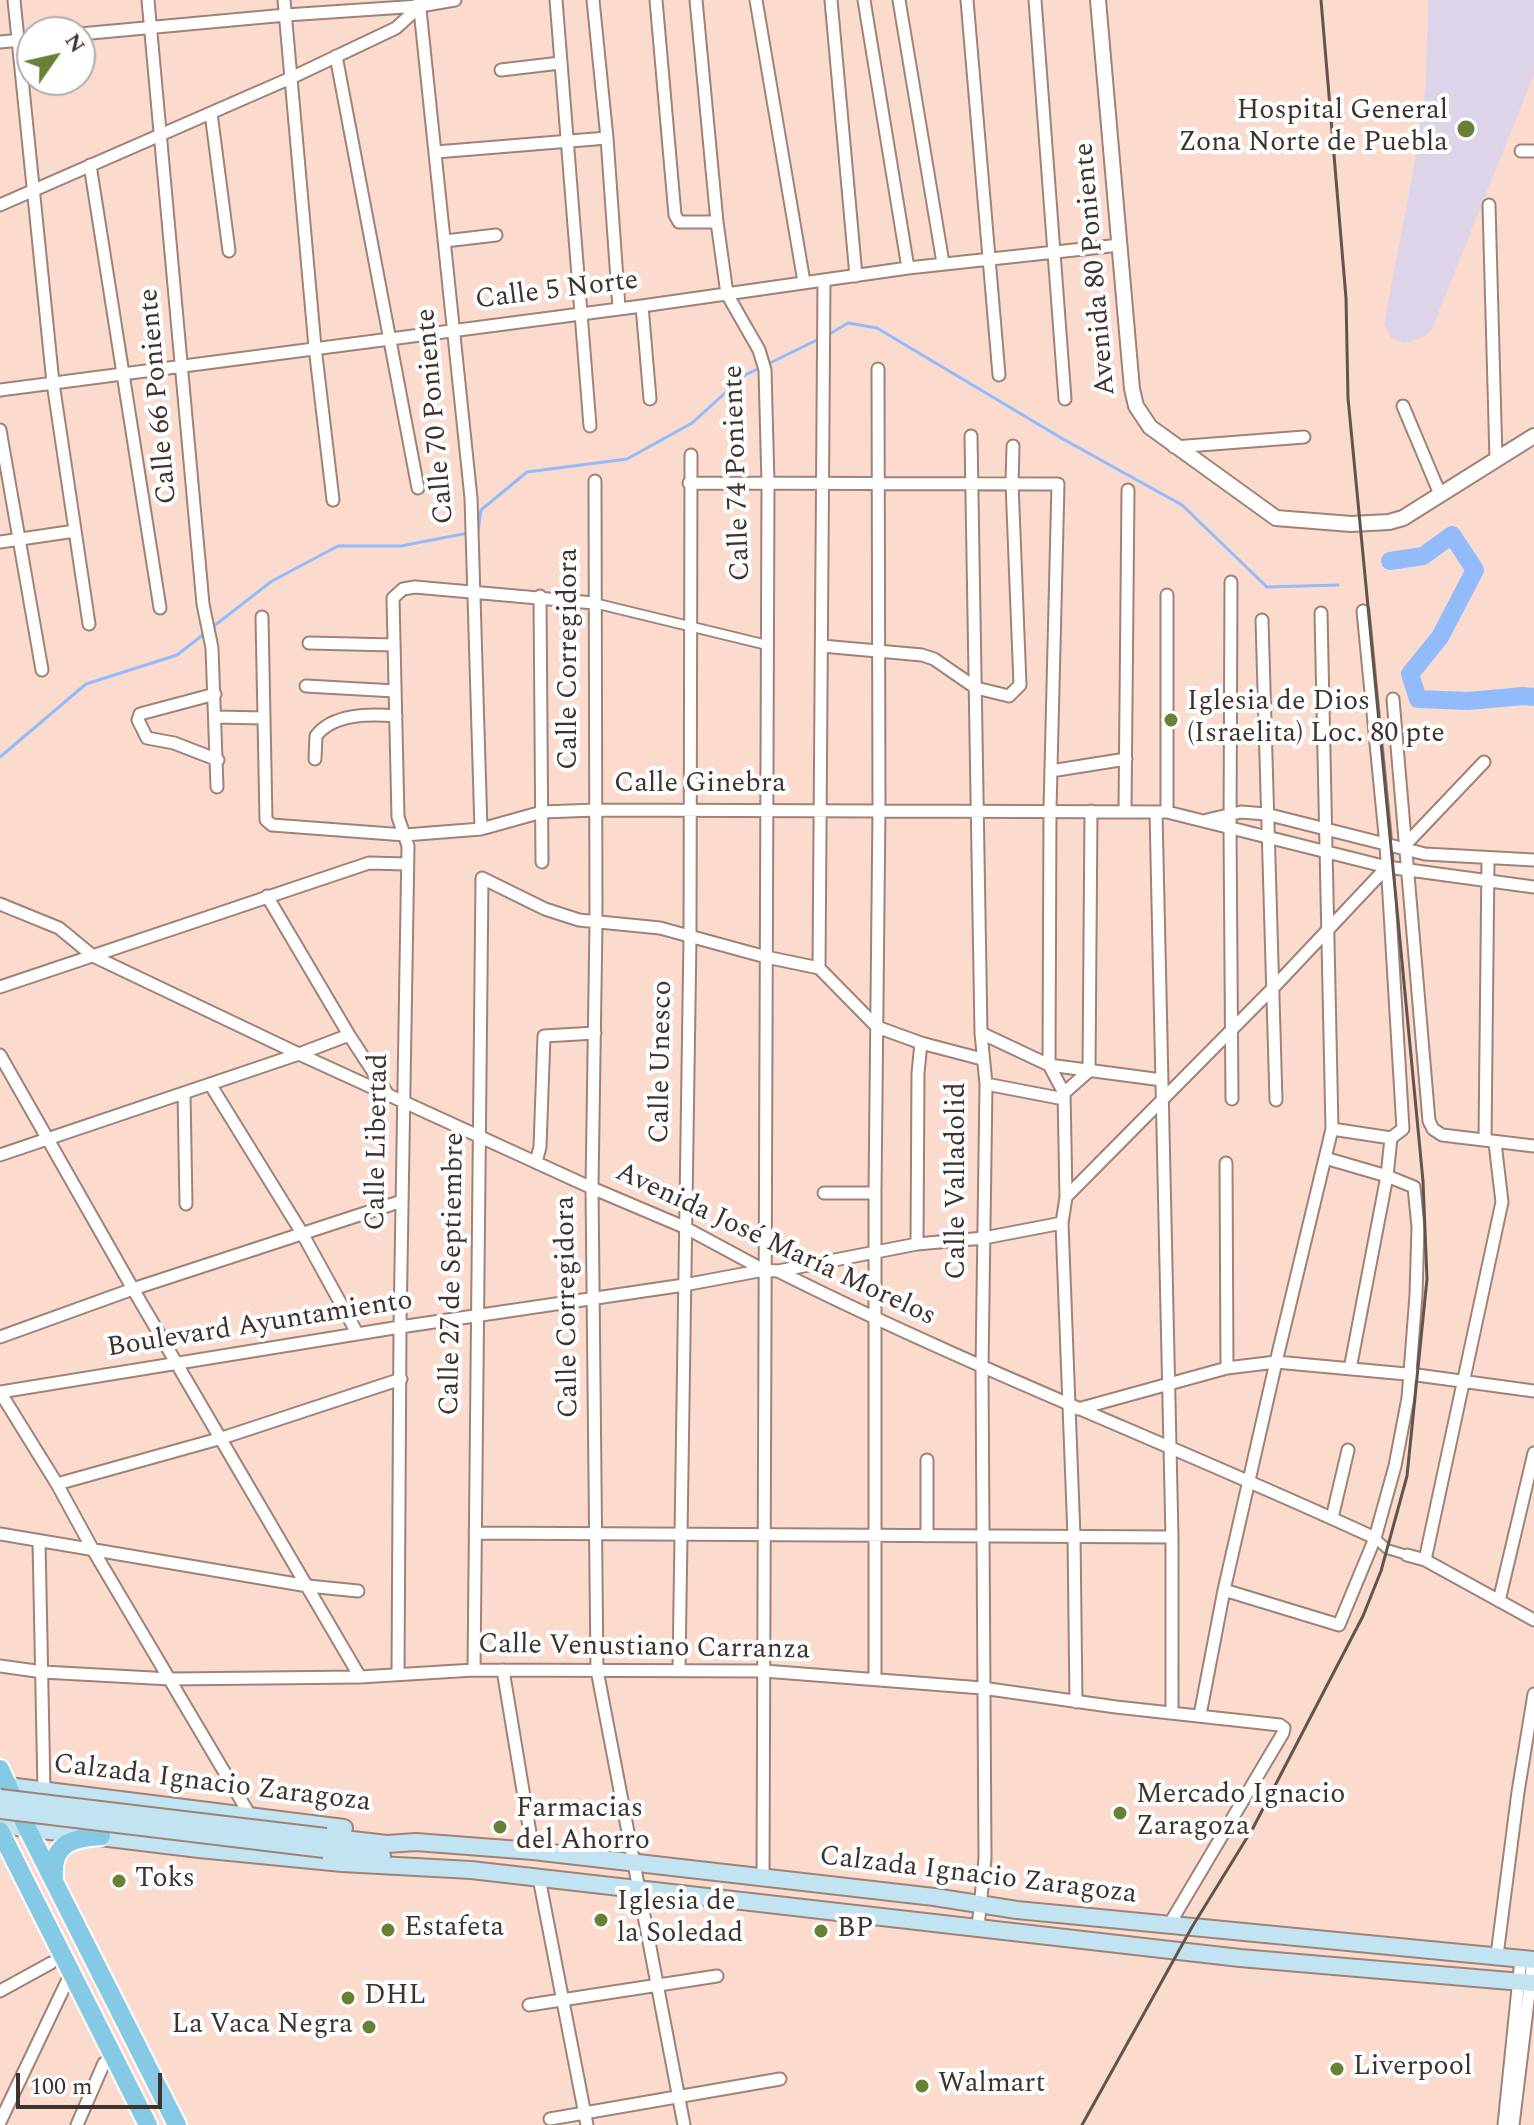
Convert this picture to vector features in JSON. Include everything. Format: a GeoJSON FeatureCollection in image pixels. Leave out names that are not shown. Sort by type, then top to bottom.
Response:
{"type":"FeatureCollection","features":[{"type":"Feature","properties":{"kind":"main road","name":"Calzada Ignacio Zaragoza"},"geometry":{"type":"LineString","coordinates":[[2,1784],[388,1833],[416,1842]]}},
{"type":"Feature","properties":{"kind":"main road","name":"Calzada Ignacio Zaragoza"},"geometry":{"type":"LineString","coordinates":[[2,1784],[325,1843],[417,1865],[1240,1958],[1528,1982]]}},
{"type":"Feature","properties":{"kind":"main road"},"geometry":{"type":"LineString","coordinates":[[2,1784],[177,2125]]}},
{"type":"Feature","properties":{"kind":"main road"},"geometry":{"type":"LineString","coordinates":[[144,1843],[130,1832],[128,1825],[133,1815],[150,1805]]}},
{"type":"Feature","properties":{"kind":"main road","name":"Calzada Ignacio Zaragoza"},"geometry":{"type":"LineString","coordinates":[[0,1810],[325,1843],[416,1842],[533,1851],[934,1897],[1017,1910],[1529,1960]]}},
{"type":"Feature","properties":{"kind":"main road","name":"Calzada Ignacio Zaragoza"},"geometry":{"type":"LineString","coordinates":[[0,1825],[388,1867],[417,1865]]}},
{"type":"Feature","properties":{"kind":"main road"},"geometry":{"type":"LineString","coordinates":[[0,1831],[148,2125]]}},
{"type":"Feature","properties":{"kind":"main road"},"geometry":{"type":"LineString","coordinates":[[54,1882],[55,1858],[65,1845],[80,1838],[101,1836]]}},
{"type":"Feature","properties":{"kind":"main road"},"geometry":{"type":"LineString","coordinates":[[983,1927],[1017,1910]]}},
{"type":"Feature","properties":{"kind":"street","name":"Calle 66 Poniente"},"geometry":{"type":"LineString","coordinates":[[148,0],[203,604],[212,648],[217,787]]}},
{"type":"Feature","properties":{"kind":"street"},"geometry":{"type":"LineString","coordinates":[[284,0],[315,347],[333,500]]}},
{"type":"Feature","properties":{"kind":"street"},"geometry":{"type":"LineString","coordinates":[[96,32],[455,0]]}},
{"type":"Feature","properties":{"kind":"street"},"geometry":{"type":"LineString","coordinates":[[556,0],[590,426]]}},
{"type":"Feature","properties":{"kind":"street"},"geometry":{"type":"LineString","coordinates":[[593,0],[619,308]]}},
{"type":"Feature","properties":{"kind":"street"},"geometry":{"type":"LineString","coordinates":[[656,0],[675,215],[679,222],[717,222]]}},
{"type":"Feature","properties":{"kind":"street","name":"Calle 74 Poniente"},"geometry":{"type":"LineString","coordinates":[[696,0],[727,294],[763,359],[768,483],[763,1878]]}},
{"type":"Feature","properties":{"kind":"street"},"geometry":{"type":"LineString","coordinates":[[756,0],[804,282]]}},
{"type":"Feature","properties":{"kind":"street"},"geometry":{"type":"LineString","coordinates":[[831,0],[856,276]]}},
{"type":"Feature","properties":{"kind":"street"},"geometry":{"type":"LineString","coordinates":[[864,0],[908,268]]}},
{"type":"Feature","properties":{"kind":"street"},"geometry":{"type":"LineString","coordinates":[[899,0],[943,263]]}},
{"type":"Feature","properties":{"kind":"street"},"geometry":{"type":"LineString","coordinates":[[967,0],[999,375]]}},
{"type":"Feature","properties":{"kind":"street"},"geometry":{"type":"LineString","coordinates":[[1035,0],[1065,399]]}},
{"type":"Feature","properties":{"kind":"street","name":"Avenida 80 Poniente"},"geometry":{"type":"LineString","coordinates":[[1098,0],[1136,406],[1150,427],[1276,518],[1351,524],[1403,518],[1534,436]]}},
{"type":"Feature","properties":{"kind":"street"},"geometry":{"type":"LineString","coordinates":[[0,205],[293,77],[396,28],[419,3]]}},
{"type":"Feature","properties":{"kind":"street","name":"Calle 70 Poniente"},"geometry":{"type":"LineString","coordinates":[[419,3],[471,498],[481,829]]}},
{"type":"Feature","properties":{"kind":"street"},"geometry":{"type":"LineString","coordinates":[[336,56],[418,488]]}},
{"type":"Feature","properties":{"kind":"street"},"geometry":{"type":"LineString","coordinates":[[501,70],[560,63]]}},
{"type":"Feature","properties":{"kind":"street"},"geometry":{"type":"LineString","coordinates":[[25,96],[53,383],[89,624]]}},
{"type":"Feature","properties":{"kind":"street"},"geometry":{"type":"LineString","coordinates":[[211,113],[229,251]]}},
{"type":"Feature","properties":{"kind":"street"},"geometry":{"type":"LineString","coordinates":[[436,152],[607,138]]}},
{"type":"Feature","properties":{"kind":"street"},"geometry":{"type":"LineString","coordinates":[[90,165],[160,608]]}},
{"type":"Feature","properties":{"kind":"street"},"geometry":{"type":"LineString","coordinates":[[1489,205],[1496,459]]}},
{"type":"Feature","properties":{"kind":"street"},"geometry":{"type":"LineString","coordinates":[[445,241],[496,235]]}},
{"type":"Feature","properties":{"kind":"street","name":"Calle 5 Norte"},"geometry":{"type":"LineString","coordinates":[[0,390],[642,306],[943,263],[1120,245]]}},
{"type":"Feature","properties":{"kind":"street"},"geometry":{"type":"LineString","coordinates":[[819,968],[822,809],[820,483],[824,280]]}},
{"type":"Feature","properties":{"kind":"street"},"geometry":{"type":"LineString","coordinates":[[642,306],[650,399]]}},
{"type":"Feature","properties":{"kind":"street"},"geometry":{"type":"LineString","coordinates":[[875,1678],[878,369]]}},
{"type":"Feature","properties":{"kind":"street"},"geometry":{"type":"LineString","coordinates":[[1403,406],[1440,494]]}},
{"type":"Feature","properties":{"kind":"street"},"geometry":{"type":"LineString","coordinates":[[0,430],[42,670]]}},
{"type":"Feature","properties":{"kind":"street","name":"Calle Valladolid"},"geometry":{"type":"LineString","coordinates":[[971,436],[981,1033],[986,1084],[982,1368],[983,1927]]}},
{"type":"Feature","properties":{"kind":"street"},"geometry":{"type":"LineString","coordinates":[[1174,447],[1304,437]]}},
{"type":"Feature","properties":{"kind":"street"},"geometry":{"type":"LineString","coordinates":[[822,646],[922,655],[934,659],[976,688],[1009,696],[1020,685],[1013,446]]}},
{"type":"Feature","properties":{"kind":"street","name":"Calle Unesco"},"geometry":{"type":"LineString","coordinates":[[679,1669],[690,938],[691,455]]}},
{"type":"Feature","properties":{"kind":"street","name":"Calle Corregidora"},"geometry":{"type":"LineString","coordinates":[[595,481],[596,923],[592,1298],[597,1670],[684,2125]]}},
{"type":"Feature","properties":{"kind":"street"},"geometry":{"type":"LineString","coordinates":[[689,483],[1058,484],[1050,809],[1049,1065],[1064,1096],[1066,1197],[1062,1223],[1074,1408],[1076,1702]]}},
{"type":"Feature","properties":{"kind":"street"},"geometry":{"type":"LineString","coordinates":[[1125,810],[1128,490]]}},
{"type":"Feature","properties":{"kind":"street"},"geometry":{"type":"LineString","coordinates":[[0,542],[75,531]]}},
{"type":"Feature","properties":{"kind":"street"},"geometry":{"type":"LineString","coordinates":[[1231,582],[1232,1099]]}},
{"type":"Feature","properties":{"kind":"street","name":"Calle Libertad"},"geometry":{"type":"LineString","coordinates":[[398,1674],[408,846],[398,817],[393,598],[403,589],[441,588],[473,592]]}},
{"type":"Feature","properties":{"kind":"street"},"geometry":{"type":"LineString","coordinates":[[473,592],[594,603],[767,645]]}},
{"type":"Feature","properties":{"kind":"street"},"geometry":{"type":"LineString","coordinates":[[1167,595],[1162,812],[1162,1098],[1172,1537],[1172,1712]]}},
{"type":"Feature","properties":{"kind":"street"},"geometry":{"type":"LineString","coordinates":[[540,596],[542,862]]}},
{"type":"Feature","properties":{"kind":"street"},"geometry":{"type":"LineString","coordinates":[[1332,1129],[1391,1138],[1403,1129],[1386,845],[1363,611]]}},
{"type":"Feature","properties":{"kind":"street"},"geometry":{"type":"LineString","coordinates":[[1200,1715],[1224,1590],[1332,1129],[1321,613]]}},
{"type":"Feature","properties":{"kind":"street"},"geometry":{"type":"LineString","coordinates":[[216,717],[264,718],[262,617]]}},
{"type":"Feature","properties":{"kind":"street"},"geometry":{"type":"LineString","coordinates":[[1262,620],[1276,1100]]}},
{"type":"Feature","properties":{"kind":"street"},"geometry":{"type":"LineString","coordinates":[[309,643],[394,645]]}},
{"type":"Feature","properties":{"kind":"street"},"geometry":{"type":"LineString","coordinates":[[306,686],[395,691]]}},
{"type":"Feature","properties":{"kind":"street"},"geometry":{"type":"LineString","coordinates":[[215,694],[140,714],[138,720],[147,738],[174,743],[218,760]]}},
{"type":"Feature","properties":{"kind":"street"},"geometry":{"type":"LineString","coordinates":[[1393,699],[1429,1121],[1433,1129],[1442,1135],[1534,1146]]}},
{"type":"Feature","properties":{"kind":"street"},"geometry":{"type":"LineString","coordinates":[[315,759],[316,736],[324,727],[349,718],[396,716]]}},
{"type":"Feature","properties":{"kind":"street","name":"Calle Ginebra"},"geometry":{"type":"LineString","coordinates":[[264,718],[266,820],[272,825],[405,835],[481,829],[542,812],[596,810],[1125,810],[1162,812],[1207,820],[1230,829],[1387,867],[1534,887]]}},
{"type":"Feature","properties":{"kind":"street"},"geometry":{"type":"LineString","coordinates":[[1051,771],[1126,759]]}},
{"type":"Feature","properties":{"kind":"street"},"geometry":{"type":"LineString","coordinates":[[1407,847],[1484,762]]}},
{"type":"Feature","properties":{"kind":"street"},"geometry":{"type":"LineString","coordinates":[[1064,1096],[1089,1071],[1091,811]]}},
{"type":"Feature","properties":{"kind":"street","name":"Calle Ginebra"},"geometry":{"type":"LineString","coordinates":[[1207,820],[1241,812],[1266,814],[1386,845],[1488,859],[1534,860]]}},
{"type":"Feature","properties":{"kind":"street"},"geometry":{"type":"LineString","coordinates":[[1425,1560],[1502,1202],[1490,1141],[1488,859]]}},
{"type":"Feature","properties":{"kind":"street"},"geometry":{"type":"LineString","coordinates":[[0,987],[369,863],[406,864]]}},
{"type":"Feature","properties":{"kind":"street"},"geometry":{"type":"LineString","coordinates":[[1066,1197],[1273,988],[1387,867]]}},
{"type":"Feature","properties":{"kind":"street","name":"Calle 27 de Septiembre"},"geometry":{"type":"LineString","coordinates":[[474,1670],[482,878],[545,909],[596,923]]}},
{"type":"Feature","properties":{"kind":"street"},"geometry":{"type":"LineString","coordinates":[[267,896],[387,1093]]}},
{"type":"Feature","properties":{"kind":"street","name":"Avenida José María Morelos"},"geometry":{"type":"LineString","coordinates":[[0,904],[59,928],[93,956],[299,1054],[684,1227],[764,1270],[778,1271],[874,1320],[1332,1518],[1375,1538],[1387,1549],[1425,1560],[1534,1620]]}},
{"type":"Feature","properties":{"kind":"street"},"geometry":{"type":"LineString","coordinates":[[596,923],[642,925],[819,968],[877,1027],[921,1043],[982,1059]]}},
{"type":"Feature","properties":{"kind":"street"},"geometry":{"type":"LineString","coordinates":[[536,1162],[540,1147],[544,1036],[595,1033]]}},
{"type":"Feature","properties":{"kind":"street"},"geometry":{"type":"LineString","coordinates":[[981,1033],[1049,1065],[1162,1080]]}},
{"type":"Feature","properties":{"kind":"street"},"geometry":{"type":"LineString","coordinates":[[0,1155],[349,1035]]}},
{"type":"Feature","properties":{"kind":"street"},"geometry":{"type":"LineString","coordinates":[[917,1244],[918,1073],[921,1043]]}},
{"type":"Feature","properties":{"kind":"street"},"geometry":{"type":"LineString","coordinates":[[0,1055],[360,1677]]}},
{"type":"Feature","properties":{"kind":"street"},"geometry":{"type":"LineString","coordinates":[[210,1084],[302,1233],[357,1333]]}},
{"type":"Feature","properties":{"kind":"street"},"geometry":{"type":"LineString","coordinates":[[986,1084],[1064,1096]]}},
{"type":"Feature","properties":{"kind":"street"},"geometry":{"type":"LineString","coordinates":[[184,1093],[186,1204]]}},
{"type":"Feature","properties":{"kind":"street"},"geometry":{"type":"LineString","coordinates":[[1350,1369],[1387,1176],[1391,1138]]}},
{"type":"Feature","properties":{"kind":"street"},"geometry":{"type":"LineString","coordinates":[[1224,1590],[1339,1625],[1375,1538],[1395,1466],[1408,1398],[1416,1295],[1418,1227],[1414,1187],[1325,1158]]}},
{"type":"Feature","properties":{"kind":"street"},"geometry":{"type":"LineString","coordinates":[[1226,1163],[1227,1368]]}},
{"type":"Feature","properties":{"kind":"street"},"geometry":{"type":"LineString","coordinates":[[824,1193],[875,1193]]}},
{"type":"Feature","properties":{"kind":"street"},"geometry":{"type":"LineString","coordinates":[[0,1337],[133,1289],[402,1201]]}},
{"type":"Feature","properties":{"kind":"street"},"geometry":{"type":"LineString","coordinates":[[778,1271],[917,1244],[984,1238],[1062,1223]]}},
{"type":"Feature","properties":{"kind":"street","name":"Boulevard Ayuntamiento"},"geometry":{"type":"LineString","coordinates":[[0,1392],[764,1270]]}},
{"type":"Feature","properties":{"kind":"street"},"geometry":{"type":"LineString","coordinates":[[1074,1408],[1227,1368],[1276,1362],[1409,1374],[1534,1391]]}},
{"type":"Feature","properties":{"kind":"street"},"geometry":{"type":"LineString","coordinates":[[57,1484],[222,1438],[401,1379]]}},
{"type":"Feature","properties":{"kind":"street"},"geometry":{"type":"LineString","coordinates":[[0,1392],[251,1817]]}},
{"type":"Feature","properties":{"kind":"street"},"geometry":{"type":"LineString","coordinates":[[1332,1518],[1348,1450]]}},
{"type":"Feature","properties":{"kind":"street"},"geometry":{"type":"LineString","coordinates":[[1499,1601],[1534,1453]]}},
{"type":"Feature","properties":{"kind":"street"},"geometry":{"type":"LineString","coordinates":[[927,1460],[927,1536]]}},
{"type":"Feature","properties":{"kind":"street"},"geometry":{"type":"LineString","coordinates":[[475,1533],[1172,1537]]}},
{"type":"Feature","properties":{"kind":"street"},"geometry":{"type":"LineString","coordinates":[[0,1534],[308,1586],[358,1591]]}},
{"type":"Feature","properties":{"kind":"street"},"geometry":{"type":"LineString","coordinates":[[39,1541],[44,1791]]}},
{"type":"Feature","properties":{"kind":"street","name":"Calle Venustiano Carranza"},"geometry":{"type":"LineString","coordinates":[[0,1666],[43,1672],[170,1679],[360,1677],[474,1670],[764,1671],[982,1688],[1280,1725],[1284,1728],[1169,1925]]}},
{"type":"Feature","properties":{"kind":"street"},"geometry":{"type":"LineString","coordinates":[[503,1670],[533,1851]]}},
{"type":"Feature","properties":{"kind":"street"},"geometry":{"type":"LineString","coordinates":[[1497,1955],[1534,1694]]}},
{"type":"Feature","properties":{"kind":"street"},"geometry":{"type":"LineString","coordinates":[[539,1878],[585,2119]]}},
{"type":"Feature","properties":{"kind":"street"},"geometry":{"type":"LineString","coordinates":[[1513,2125],[1529,1960]]}},
{"type":"Feature","properties":{"kind":"street"},"geometry":{"type":"LineString","coordinates":[[0,1991],[51,1963]]}},
{"type":"Feature","properties":{"kind":"street"},"geometry":{"type":"LineString","coordinates":[[0,2122],[71,1973]]}},
{"type":"Feature","properties":{"kind":"street"},"geometry":{"type":"LineString","coordinates":[[529,2005],[717,1976]]}},
{"type":"Feature","properties":{"kind":"street"},"geometry":{"type":"LineString","coordinates":[[1504,2125],[1528,1982]]}},
{"type":"Feature","properties":{"kind":"street"},"geometry":{"type":"LineString","coordinates":[[77,2125],[104,2063]]}},
{"type":"Feature","properties":{"kind":"street"},"geometry":{"type":"LineString","coordinates":[[550,2119],[585,2119],[780,2079]]}},
{"type":"Feature","properties":{"kind":"shaded area","name":"Hospital General Zona Norte de Puebla"},"geometry":{"type":"Polygon","coordinates":[[[1428,0],[1534,0],[1534,74],[1431,331],[1424,337],[1405,343],[1391,338],[1384,324],[1426,86],[1428,0]]]}},
{"type":"Feature","properties":{"kind":"waterway"},"geometry":{"type":"LineString","coordinates":[[826,336],[848,323],[877,328],[1063,439],[1182,505],[1267,587],[1338,585]]}},
{"type":"Feature","properties":{"kind":"waterway"},"geometry":{"type":"LineString","coordinates":[[768,364],[819,339]]}},
{"type":"Feature","properties":{"kind":"waterway"},"geometry":{"type":"LineString","coordinates":[[476,532],[481,510],[527,472],[627,459],[692,423],[745,375],[762,367]]}},
{"type":"Feature","properties":{"kind":"waterway"},"geometry":{"type":"LineString","coordinates":[[210,629],[272,581],[338,546],[401,546],[468,533]]}},
{"type":"Feature","properties":{"kind":"waterway"},"geometry":{"type":"LineString","coordinates":[[1390,561],[1423,556],[1452,535],[1475,570],[1440,637],[1410,674],[1418,699],[1468,701],[1534,697]]}},
{"type":"Feature","properties":{"kind":"waterway"},"geometry":{"type":"LineString","coordinates":[[0,757],[86,684],[177,655],[204,634]]}},
{"type":"Feature","properties":{"kind":"railway"},"geometry":{"type":"LineString","coordinates":[[1082,2125],[1192,1927],[1253,1828],[1363,1616],[1381,1571],[1407,1476],[1427,1279],[1423,1181],[1348,398],[1346,298],[1321,0]]}},
{"type":"Feature","properties":{"kind":"place","name":"Hospital General Zona Norte de Puebla"},"geometry":{"type":"Point","coordinates":[1466,129]}},
{"type":"Feature","properties":{"kind":"place","name":"Iglesia de Dios (Israelita) Loc. 80 pte"},"geometry":{"type":"Point","coordinates":[1171,720]}},
{"type":"Feature","properties":{"kind":"place","name":"Mercado Ignacio Zaragoza"},"geometry":{"type":"Point","coordinates":[1120,1813]}},
{"type":"Feature","properties":{"kind":"place","name":"Farmacias del Ahorro"},"geometry":{"type":"Point","coordinates":[500,1827]}},
{"type":"Feature","properties":{"kind":"place","name":"Toks"},"geometry":{"type":"Point","coordinates":[119,1881]}},
{"type":"Feature","properties":{"kind":"place","name":"Iglesia de la Soledad"},"geometry":{"type":"Point","coordinates":[601,1920]}},
{"type":"Feature","properties":{"kind":"place","name":"Estafeta"},"geometry":{"type":"Point","coordinates":[388,1930]}},
{"type":"Feature","properties":{"kind":"place","name":"BP"},"geometry":{"type":"Point","coordinates":[821,1931]}},
{"type":"Feature","properties":{"kind":"place","name":"DHL"},"geometry":{"type":"Point","coordinates":[348,1998]}},
{"type":"Feature","properties":{"kind":"place","name":"La Vaca Negra"},"geometry":{"type":"Point","coordinates":[369,2027]}},
{"type":"Feature","properties":{"kind":"place","name":"Liverpool"},"geometry":{"type":"Point","coordinates":[1337,2069]}},
{"type":"Feature","properties":{"kind":"place","name":"Walmart"},"geometry":{"type":"Point","coordinates":[922,2086]}}]}
